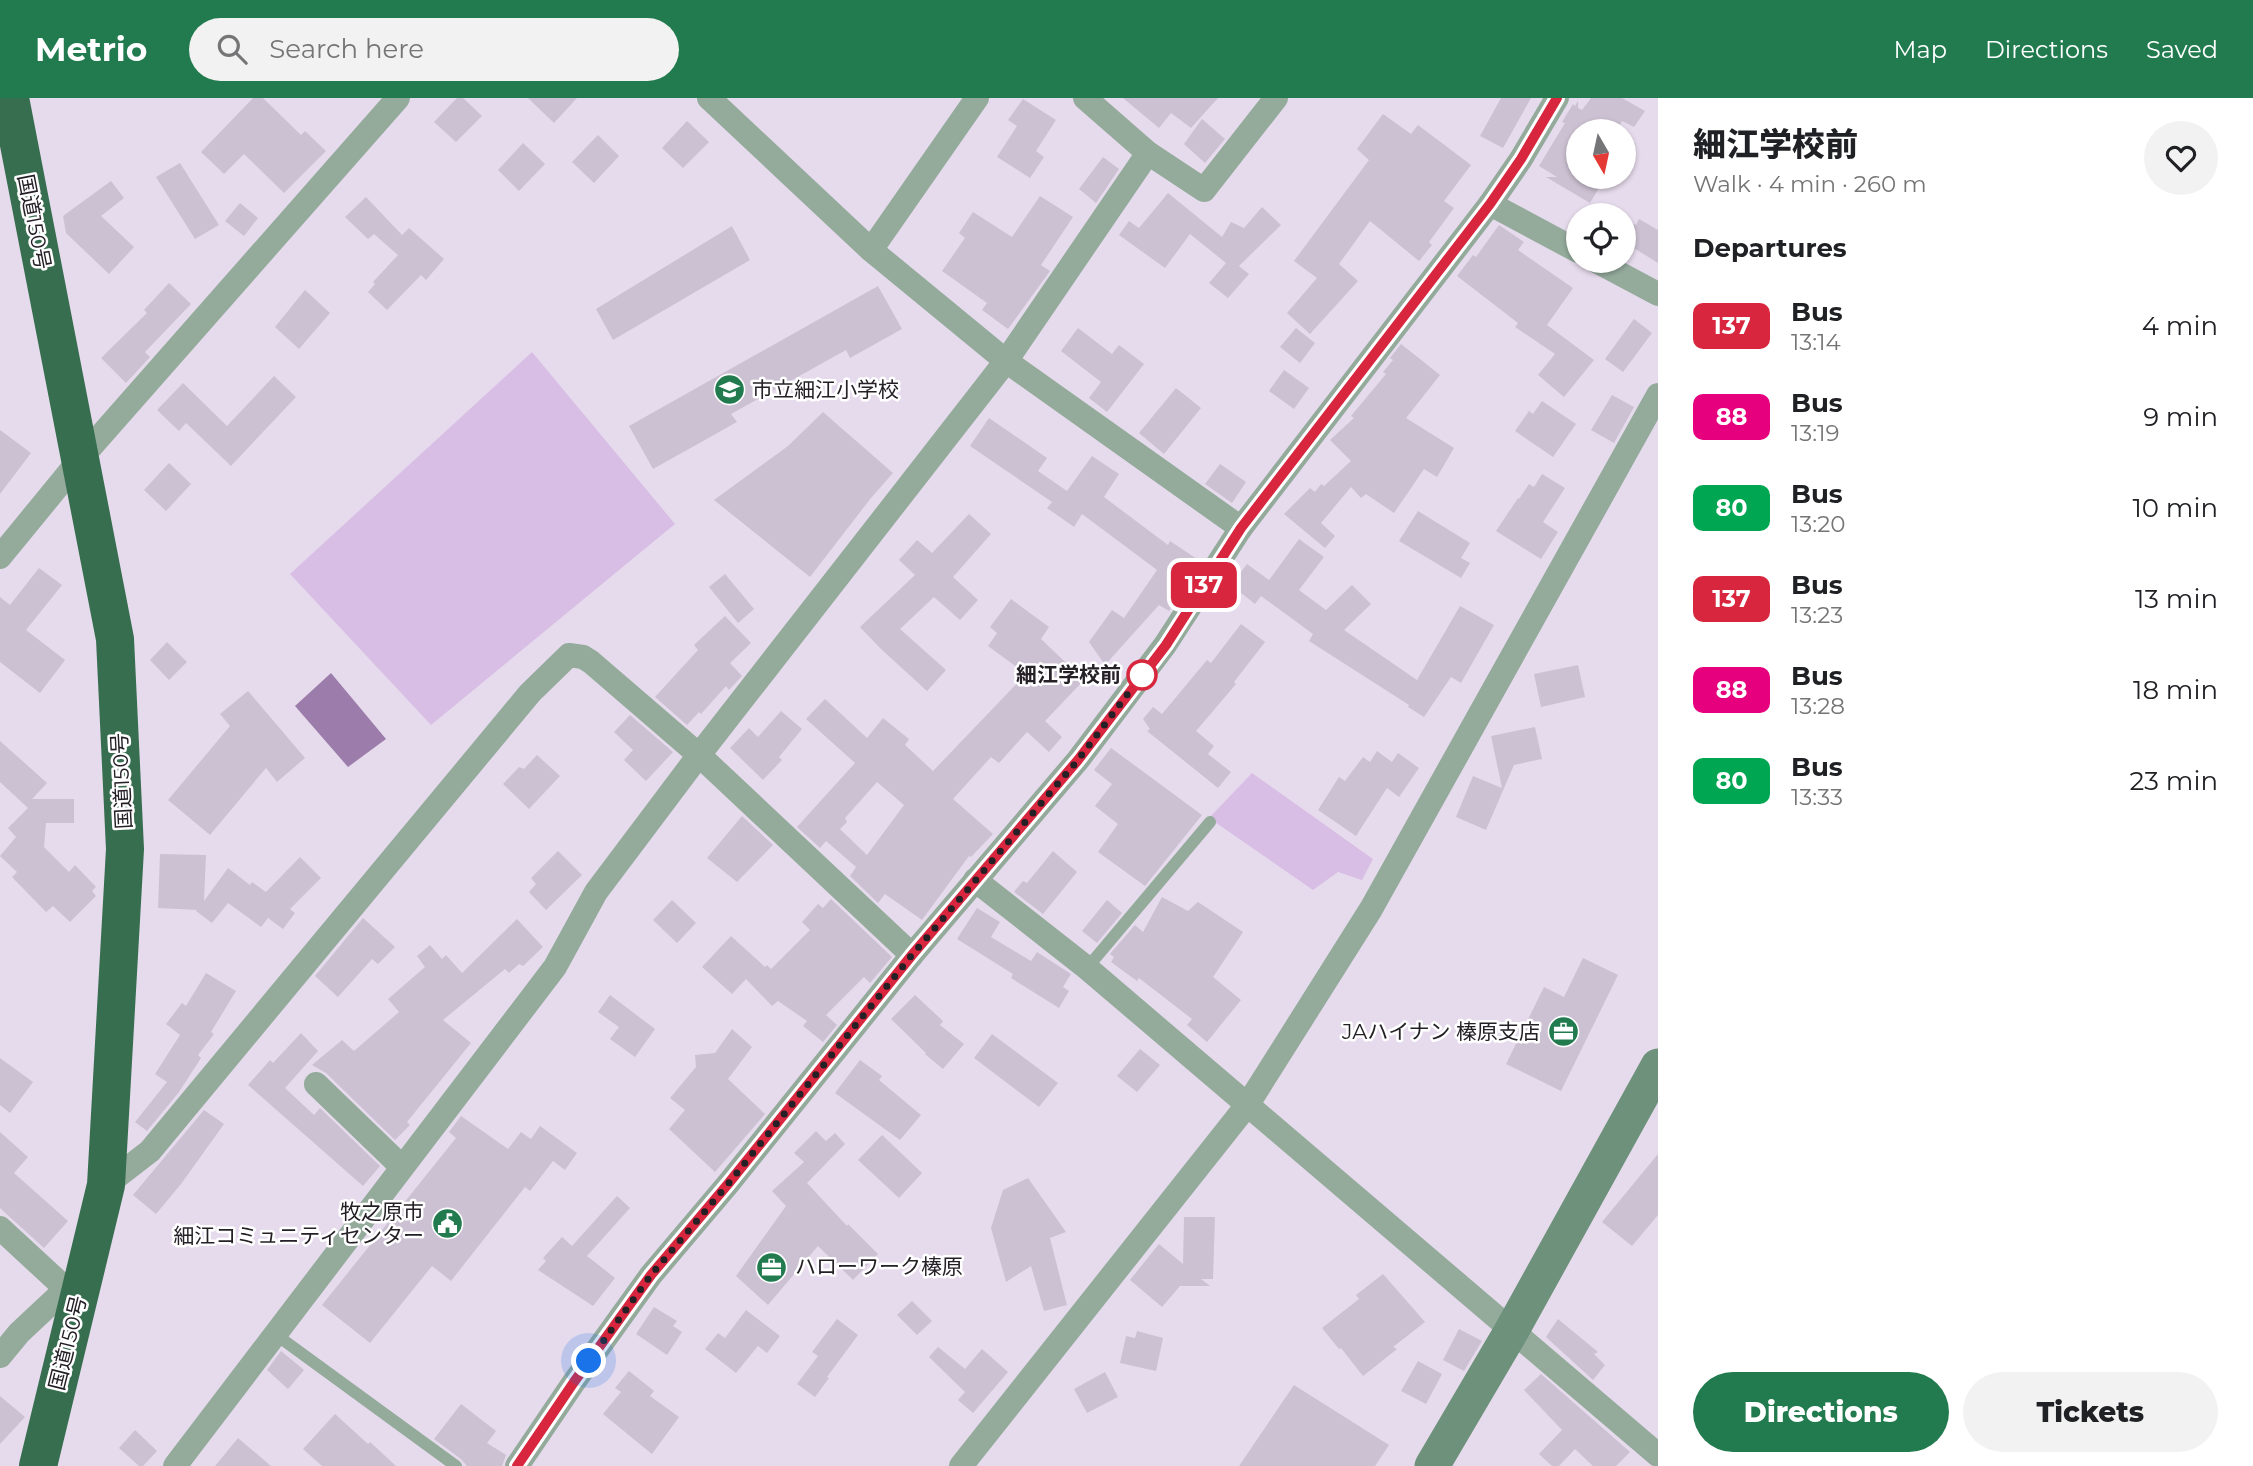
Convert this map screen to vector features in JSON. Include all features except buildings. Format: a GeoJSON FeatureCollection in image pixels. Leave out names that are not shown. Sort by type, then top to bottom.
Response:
{"type":"FeatureCollection","features":[{"type":"Feature","properties":{"kind":"highway","name":"国道150号"},"geometry":{"type":"LineString","coordinates":[[10,98],[115,639],[125,849],[106,1185],[76,1280],[38,1466]]}},
{"type":"Feature","properties":{"kind":"street"},"geometry":{"type":"LineString","coordinates":[[0,556],[81,458],[398,98]]}},
{"type":"Feature","properties":{"kind":"street"},"geometry":{"type":"LineString","coordinates":[[709,98],[871,250],[1006,361],[1241,528]]}},
{"type":"Feature","properties":{"kind":"street"},"geometry":{"type":"LineString","coordinates":[[871,250],[977,98]]}},
{"type":"Feature","properties":{"kind":"street"},"geometry":{"type":"LineString","coordinates":[[1085,98],[1149,153],[1204,190],[1276,98]]}},
{"type":"Feature","properties":{"kind":"street"},"geometry":{"type":"LineString","coordinates":[[517,1466],[651,1275],[728,1184],[912,955],[1078,760],[1166,645],[1241,528],[1490,204],[1521,159],[1557,98]]}},
{"type":"Feature","properties":{"kind":"street"},"geometry":{"type":"LineString","coordinates":[[175,1466],[555,967],[596,892],[699,755],[1006,361],[1149,153]]}},
{"type":"Feature","properties":{"kind":"street"},"geometry":{"type":"LineString","coordinates":[[1490,204],[1566,245]]}},
{"type":"Feature","properties":{"kind":"street"},"geometry":{"type":"LineString","coordinates":[[1619,273],[1658,294]]}},
{"type":"Feature","properties":{"kind":"street"},"geometry":{"type":"LineString","coordinates":[[961,1466],[1248,1104],[1371,909],[1658,395]]}},
{"type":"Feature","properties":{"kind":"street"},"geometry":{"type":"LineString","coordinates":[[106,1185],[150,1150],[530,693],[569,655],[583,657],[591,662],[699,755],[912,955]]}},
{"type":"Feature","properties":{"kind":"street"},"geometry":{"type":"LineString","coordinates":[[975,880],[1087,968],[1658,1455]]}},
{"type":"Feature","properties":{"kind":"street"},"geometry":{"type":"LineString","coordinates":[[1432,1466],[1512,1330],[1658,1066]]}},
{"type":"Feature","properties":{"kind":"street"},"geometry":{"type":"LineString","coordinates":[[316,1084],[402,1167]]}},
{"type":"Feature","properties":{"kind":"street"},"geometry":{"type":"LineString","coordinates":[[0,1228],[76,1280],[19,1333],[0,1356]]}},
{"type":"Feature","properties":{"kind":"lane"},"geometry":{"type":"LineString","coordinates":[[1087,968],[1210,822]]}},
{"type":"Feature","properties":{"kind":"lane"},"geometry":{"type":"LineString","coordinates":[[275,1334],[456,1466]]}},
{"type":"Feature","properties":{"kind":"shaded area"},"geometry":{"type":"Polygon","coordinates":[[[532,352],[675,524],[431,725],[290,574],[532,352]]]}},
{"type":"Feature","properties":{"kind":"shaded area"},"geometry":{"type":"Polygon","coordinates":[[[331,673],[386,739],[348,767],[295,706],[331,673]]]}},
{"type":"Feature","properties":{"kind":"shaded area"},"geometry":{"type":"Polygon","coordinates":[[[1252,773],[1373,859],[1362,880],[1338,872],[1313,890],[1209,818],[1252,773]]]}},
{"type":"Feature","properties":{"kind":"bus line","name":"137"},"geometry":{"type":"LineString","coordinates":[[517,1466],[651,1275],[728,1184],[912,955],[1078,760],[1166,645],[1241,528],[1490,204],[1521,159],[1557,98]]}},
{"type":"Feature","properties":{"kind":"place","name":"市立細江小学校"},"geometry":{"type":"Point","coordinates":[729,390]}},
{"type":"Feature","properties":{"kind":"place","name":"細江学校前"},"geometry":{"type":"Point","coordinates":[1142,675]}},
{"type":"Feature","properties":{"kind":"place","name":"JAハイナン 榛原支店"},"geometry":{"type":"Point","coordinates":[1563,1032]}},
{"type":"Feature","properties":{"kind":"place","name":"牧之原市 細江コミュニティセンター"},"geometry":{"type":"Point","coordinates":[447,1224]}},
{"type":"Feature","properties":{"kind":"place","name":"ハローワーク榛原"},"geometry":{"type":"Point","coordinates":[772,1267]}},
{"type":"Feature","properties":{"kind":"route"},"geometry":{"type":"LineString","coordinates":[[589,1361],[651,1275],[728,1184],[912,955],[1078,760],[1142,675]]}}]}
